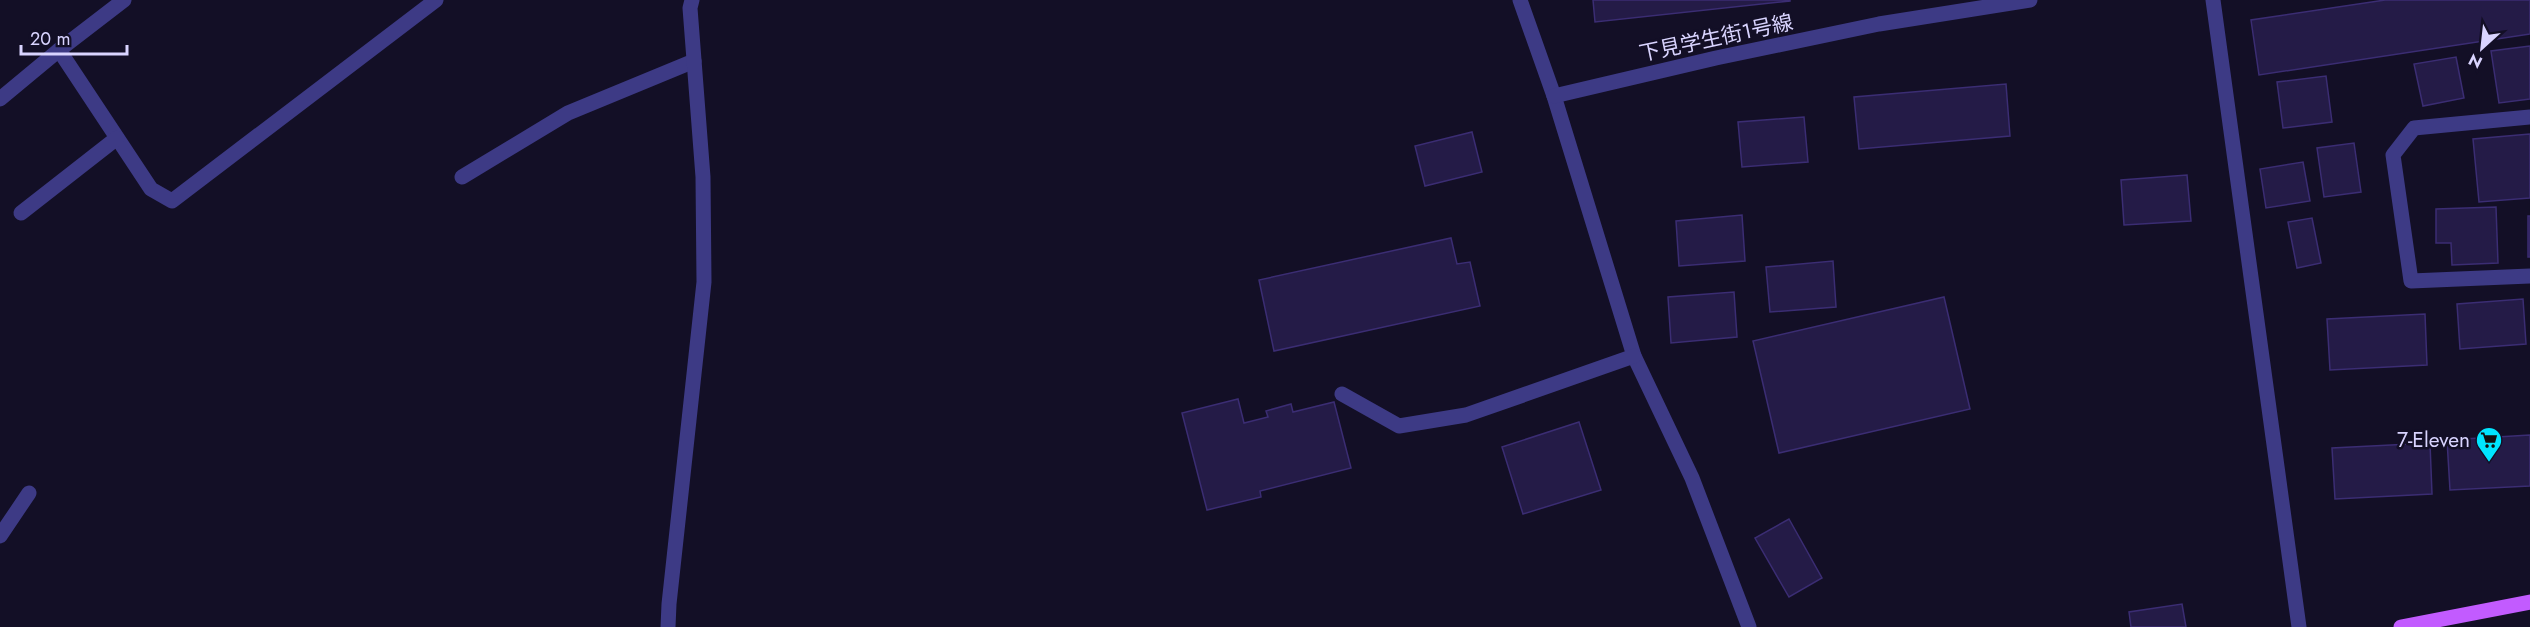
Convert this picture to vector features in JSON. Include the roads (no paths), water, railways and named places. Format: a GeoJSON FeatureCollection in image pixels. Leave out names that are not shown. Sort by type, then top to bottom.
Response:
{"type":"FeatureCollection","features":[{"type":"Feature","properties":{"kind":"main road"},"geometry":{"type":"LineString","coordinates":[[2401,627],[2530,602]]}},
{"type":"Feature","properties":{"kind":"street"},"geometry":{"type":"LineString","coordinates":[[0,99],[124,0]]}},
{"type":"Feature","properties":{"kind":"street"},"geometry":{"type":"LineString","coordinates":[[59,50],[151,189],[172,201],[436,0]]}},
{"type":"Feature","properties":{"kind":"street"},"geometry":{"type":"LineString","coordinates":[[668,627],[704,282],[703,177],[690,8],[692,0]]}},
{"type":"Feature","properties":{"kind":"street"},"geometry":{"type":"LineString","coordinates":[[1520,0],[1554,96],[1634,357],[1692,478],[1749,627]]}},
{"type":"Feature","properties":{"kind":"street","name":"下見学生街1号線"},"geometry":{"type":"LineString","coordinates":[[1554,96],[1716,58],[1880,24],[2030,0]]}},
{"type":"Feature","properties":{"kind":"street"},"geometry":{"type":"LineString","coordinates":[[2213,0],[2299,627]]}},
{"type":"Feature","properties":{"kind":"street"},"geometry":{"type":"LineString","coordinates":[[462,177],[568,112],[694,61]]}},
{"type":"Feature","properties":{"kind":"street"},"geometry":{"type":"LineString","coordinates":[[2530,117],[2414,128],[2393,155],[2411,280],[2530,276]]}},
{"type":"Feature","properties":{"kind":"street"},"geometry":{"type":"LineString","coordinates":[[21,213],[117,138]]}},
{"type":"Feature","properties":{"kind":"street"},"geometry":{"type":"LineString","coordinates":[[1342,394],[1400,426],[1466,416],[1634,357]]}},
{"type":"Feature","properties":{"kind":"street"},"geometry":{"type":"LineString","coordinates":[[0,536],[29,494]]}},
{"type":"Feature","properties":{"kind":"place","name":"7-Eleven"},"geometry":{"type":"Point","coordinates":[2489,463]}}]}
